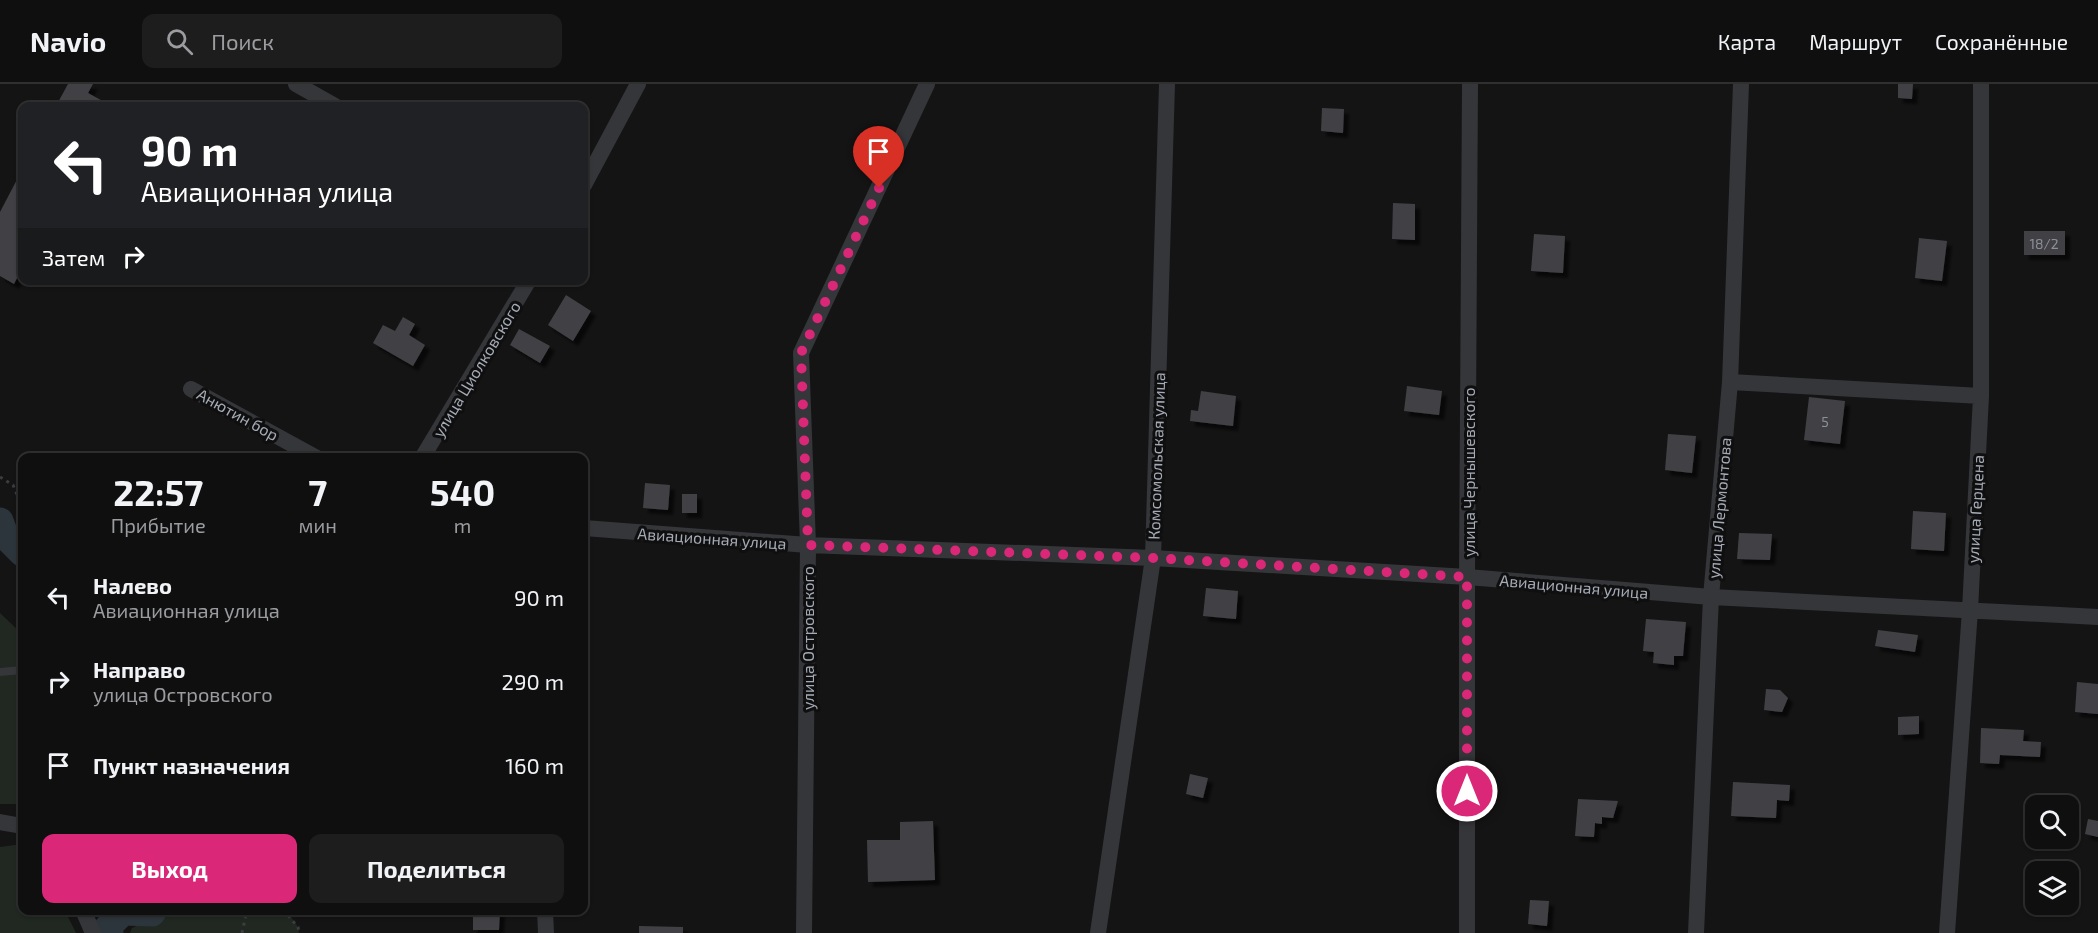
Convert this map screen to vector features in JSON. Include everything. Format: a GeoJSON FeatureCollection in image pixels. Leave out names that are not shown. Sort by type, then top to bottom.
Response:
{"type":"FeatureCollection","features":[{"type":"Feature","properties":{"kind":"street"},"geometry":{"type":"LineString","coordinates":[[296,84],[328,102]]}},
{"type":"Feature","properties":{"kind":"street"},"geometry":{"type":"LineString","coordinates":[[588,177],[638,84]]}},
{"type":"Feature","properties":{"kind":"street","name":"улица Островского"},"geometry":{"type":"LineString","coordinates":[[804,933],[808,545],[801,353],[927,84]]}},
{"type":"Feature","properties":{"kind":"street","name":"Комсомольская улица"},"geometry":{"type":"LineString","coordinates":[[1098,933],[1153,558],[1167,84]]}},
{"type":"Feature","properties":{"kind":"street","name":"улица Чернышевского"},"geometry":{"type":"LineString","coordinates":[[1467,933],[1470,84]]}},
{"type":"Feature","properties":{"kind":"street","name":"улица Лермонтова"},"geometry":{"type":"LineString","coordinates":[[1696,933],[1711,597],[1730,382],[1742,84]]}},
{"type":"Feature","properties":{"kind":"street","name":"улица Герцена"},"geometry":{"type":"LineString","coordinates":[[1947,933],[1970,610],[1982,396],[1981,84]]}},
{"type":"Feature","properties":{"kind":"street","name":"улица Циолковского"},"geometry":{"type":"LineString","coordinates":[[426,453],[526,285]]}},
{"type":"Feature","properties":{"kind":"street"},"geometry":{"type":"LineString","coordinates":[[1730,382],[1982,396]]}},
{"type":"Feature","properties":{"kind":"street","name":"Анютин бор"},"geometry":{"type":"LineString","coordinates":[[191,389],[308,453]]}},
{"type":"Feature","properties":{"kind":"street","name":"Авиационная улица"},"geometry":{"type":"LineString","coordinates":[[588,528],[808,545],[1153,558],[1467,577],[1711,597],[2098,617]]}},
{"type":"Feature","properties":{"kind":"street"},"geometry":{"type":"LineString","coordinates":[[0,822],[18,825]]}},
{"type":"Feature","properties":{"kind":"street"},"geometry":{"type":"LineString","coordinates":[[85,915],[93,933]]}},
{"type":"Feature","properties":{"kind":"street"},"geometry":{"type":"LineString","coordinates":[[545,915],[546,933]]}},
{"type":"Feature","properties":{"kind":"lane"},"geometry":{"type":"LineString","coordinates":[[0,672],[18,670]]}},
{"type":"Feature","properties":{"kind":"path"},"geometry":{"type":"LineString","coordinates":[[0,477],[13,485],[18,497]]}},
{"type":"Feature","properties":{"kind":"path"},"geometry":{"type":"LineString","coordinates":[[242,933],[246,915]]}},
{"type":"Feature","properties":{"kind":"path"},"geometry":{"type":"LineString","coordinates":[[287,915],[298,927],[299,933]]}},
{"type":"Feature","properties":{"kind":"shaded area"},"geometry":{"type":"Polygon","coordinates":[[[0,613],[18,630],[18,804],[0,804],[0,613]]]}},
{"type":"Feature","properties":{"kind":"shaded area"},"geometry":{"type":"Polygon","coordinates":[[[18,845],[18,915],[67,915],[76,933],[0,933],[0,847],[18,845]]]}},
{"type":"Feature","properties":{"kind":"shaded area"},"geometry":{"type":"Polygon","coordinates":[[[157,915],[290,915],[298,927],[299,933],[130,933],[132,928],[157,915]]]}},
{"type":"Feature","properties":{"kind":"building"},"geometry":{"type":"Polygon","coordinates":[[[68,84],[93,84],[88,93],[104,102],[58,102],[68,84]]]}},
{"type":"Feature","properties":{"kind":"building"},"geometry":{"type":"Polygon","coordinates":[[[1898,84],[1913,84],[1912,99],[1898,98],[1898,84]]]}},
{"type":"Feature","properties":{"kind":"building"},"geometry":{"type":"Polygon","coordinates":[[[1322,108],[1344,109],[1343,133],[1321,131],[1322,108]]]}},
{"type":"Feature","properties":{"kind":"building"},"geometry":{"type":"Polygon","coordinates":[[[18,178],[18,276],[14,284],[0,276],[0,212],[18,178]]]}},
{"type":"Feature","properties":{"kind":"building"},"geometry":{"type":"Polygon","coordinates":[[[1393,203],[1415,204],[1415,240],[1392,239],[1393,203]]]}},
{"type":"Feature","properties":{"kind":"building"},"geometry":{"type":"Polygon","coordinates":[[[2024,231],[2065,231],[2065,255],[2024,255],[2024,231]]]}},
{"type":"Feature","properties":{"kind":"building"},"geometry":{"type":"Polygon","coordinates":[[[1534,234],[1565,236],[1563,273],[1531,271],[1534,234]]]}},
{"type":"Feature","properties":{"kind":"building"},"geometry":{"type":"Polygon","coordinates":[[[1919,238],[1947,241],[1942,281],[1915,278],[1919,238]]]}},
{"type":"Feature","properties":{"kind":"building"},"geometry":{"type":"Polygon","coordinates":[[[566,295],[591,311],[573,341],[548,325],[566,295]]]}},
{"type":"Feature","properties":{"kind":"building"},"geometry":{"type":"Polygon","coordinates":[[[403,317],[415,324],[409,335],[425,345],[413,366],[373,343],[383,325],[395,331],[403,317]]]}},
{"type":"Feature","properties":{"kind":"building"},"geometry":{"type":"Polygon","coordinates":[[[519,329],[550,346],[540,363],[510,345],[519,329]]]}},
{"type":"Feature","properties":{"kind":"building"},"geometry":{"type":"Polygon","coordinates":[[[1407,386],[1442,391],[1439,415],[1404,411],[1407,386]]]}},
{"type":"Feature","properties":{"kind":"building"},"geometry":{"type":"Polygon","coordinates":[[[1201,391],[1236,396],[1233,426],[1190,421],[1191,410],[1198,411],[1201,391]]]}},
{"type":"Feature","properties":{"kind":"building"},"geometry":{"type":"Polygon","coordinates":[[[1809,397],[1845,401],[1840,444],[1804,440],[1809,397]]]}},
{"type":"Feature","properties":{"kind":"building"},"geometry":{"type":"Polygon","coordinates":[[[1668,434],[1696,436],[1692,473],[1665,470],[1668,434]]]}},
{"type":"Feature","properties":{"kind":"building"},"geometry":{"type":"Polygon","coordinates":[[[645,483],[670,485],[668,510],[643,508],[645,483]]]}},
{"type":"Feature","properties":{"kind":"building"},"geometry":{"type":"Polygon","coordinates":[[[682,494],[697,494],[697,513],[682,513],[682,494]]]}},
{"type":"Feature","properties":{"kind":"building"},"geometry":{"type":"Polygon","coordinates":[[[1913,511],[1946,513],[1944,551],[1911,549],[1913,511]]]}},
{"type":"Feature","properties":{"kind":"building"},"geometry":{"type":"Polygon","coordinates":[[[1739,533],[1772,534],[1770,560],[1737,559],[1739,533]]]}},
{"type":"Feature","properties":{"kind":"building"},"geometry":{"type":"Polygon","coordinates":[[[1206,588],[1238,591],[1236,619],[1203,616],[1206,588]]]}},
{"type":"Feature","properties":{"kind":"building"},"geometry":{"type":"Polygon","coordinates":[[[1646,619],[1686,622],[1683,656],[1674,656],[1674,665],[1653,663],[1654,652],[1643,651],[1646,619]]]}},
{"type":"Feature","properties":{"kind":"building"},"geometry":{"type":"Polygon","coordinates":[[[1878,630],[1918,635],[1915,652],[1875,646],[1878,630]]]}},
{"type":"Feature","properties":{"kind":"building"},"geometry":{"type":"Polygon","coordinates":[[[2077,682],[2098,684],[2098,714],[2075,712],[2077,682]]]}},
{"type":"Feature","properties":{"kind":"building"},"geometry":{"type":"Polygon","coordinates":[[[1766,689],[1780,690],[1788,698],[1782,712],[1764,710],[1766,689]]]}},
{"type":"Feature","properties":{"kind":"building"},"geometry":{"type":"Polygon","coordinates":[[[1919,716],[1919,734],[1898,735],[1898,717],[1919,716]]]}},
{"type":"Feature","properties":{"kind":"building"},"geometry":{"type":"Polygon","coordinates":[[[1981,728],[2024,730],[2023,741],[2041,742],[2040,757],[2000,755],[1999,764],[1980,763],[1981,728]]]}},
{"type":"Feature","properties":{"kind":"building"},"geometry":{"type":"Polygon","coordinates":[[[1190,774],[1208,778],[1203,798],[1186,794],[1190,774]]]}},
{"type":"Feature","properties":{"kind":"building"},"geometry":{"type":"Polygon","coordinates":[[[1733,782],[1790,785],[1789,801],[1777,800],[1776,818],[1731,816],[1733,782]]]}},
{"type":"Feature","properties":{"kind":"building"},"geometry":{"type":"Polygon","coordinates":[[[1578,799],[1618,801],[1613,818],[1602,817],[1602,824],[1595,823],[1594,837],[1575,836],[1578,799]]]}},
{"type":"Feature","properties":{"kind":"building"},"geometry":{"type":"Polygon","coordinates":[[[2088,819],[2098,821],[2098,837],[2085,834],[2088,819]]]}},
{"type":"Feature","properties":{"kind":"building"},"geometry":{"type":"Polygon","coordinates":[[[933,821],[935,880],[868,882],[867,840],[900,840],[900,822],[933,821]]]}},
{"type":"Feature","properties":{"kind":"building"},"geometry":{"type":"Polygon","coordinates":[[[1530,900],[1549,901],[1547,926],[1528,924],[1530,900]]]}},
{"type":"Feature","properties":{"kind":"building"},"geometry":{"type":"Polygon","coordinates":[[[473,915],[500,915],[499,930],[473,930],[473,915]]]}},
{"type":"Feature","properties":{"kind":"building"},"geometry":{"type":"Polygon","coordinates":[[[639,926],[683,927],[683,933],[639,933],[639,926]]]}},
{"type":"Feature","properties":{"kind":"waterway"},"geometry":{"type":"LineString","coordinates":[[0,521],[6,537],[18,549]]}},
{"type":"Feature","properties":{"kind":"waterway"},"geometry":{"type":"LineString","coordinates":[[110,933],[108,927],[120,915]]}},
{"type":"Feature","properties":{"kind":"route"},"geometry":{"type":"LineString","coordinates":[[879,188],[801,353],[808,545],[1153,558],[1467,577],[1467,791]]}}]}
